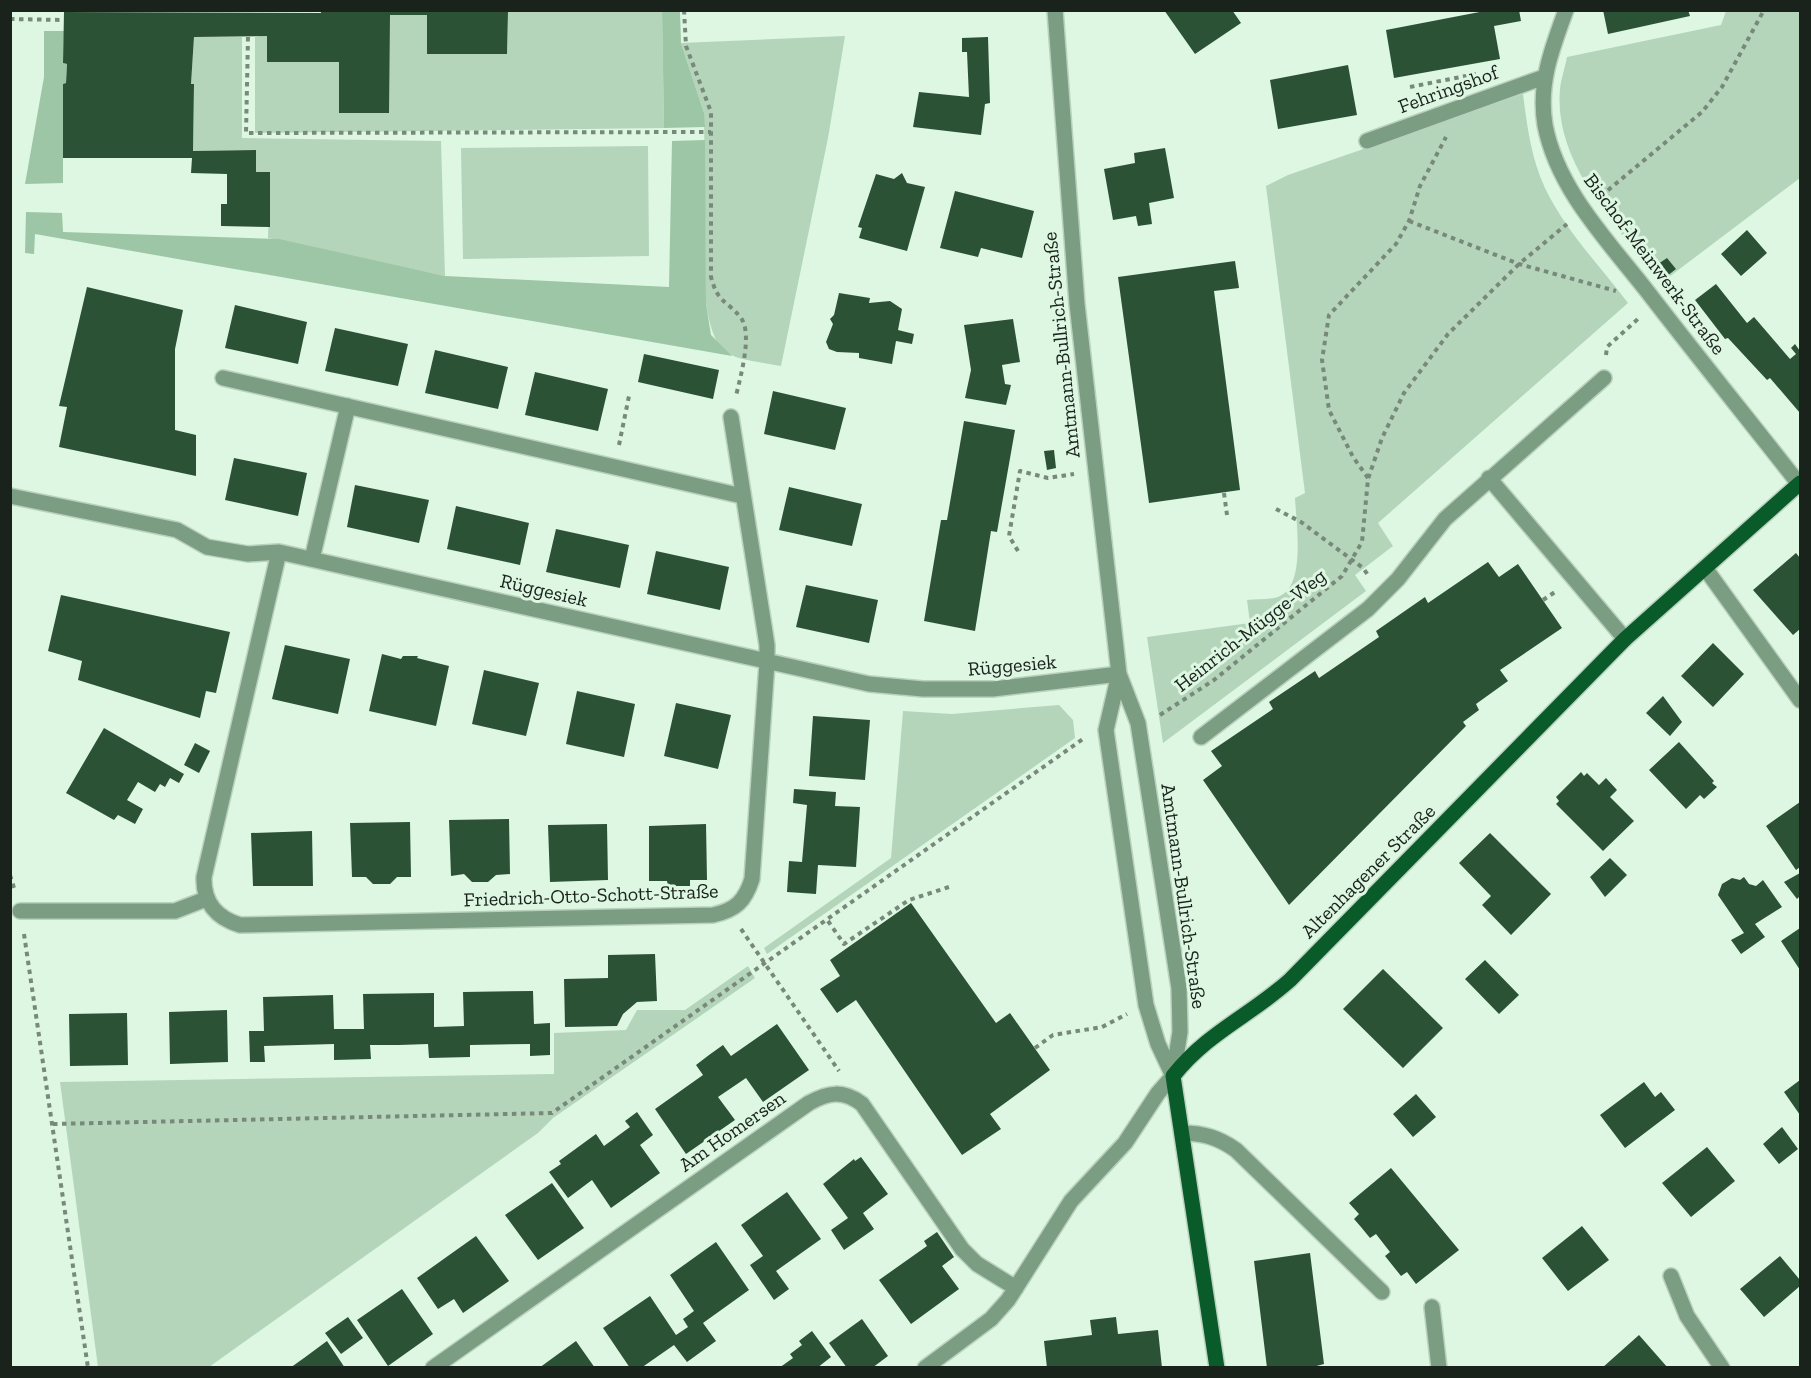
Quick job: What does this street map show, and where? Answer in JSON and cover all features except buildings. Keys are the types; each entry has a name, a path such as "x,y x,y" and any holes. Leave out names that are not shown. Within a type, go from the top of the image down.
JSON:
{"main road":[{"name":"Altenhagener Straße","path":"1173,1076 1202,1044 1263,1003 1290,980 1625,639 1800,483"},
{"path":"1173,1076 1217,1368"}],"street":[{"name":"Amtmann-Bullrich-Straße","path":"1055,10 1069,213 1095,471 1119,674 1138,723 1179,988 1180,1032 1173,1076"},
{"name":"Bischof-Meinwerk-Straße","path":"1566,10 1544,77 1542,99 1545,125 1552,152 1568,185 1656,303 1800,483"},
{"name":"Fehringshof","path":"1367,141 1544,77"},
{"path":"223,378 742,496"},
{"path":"1201,736 1346,628 1383,595 1414,560 1445,519 1604,378"},
{"path":"312,559 348,406"},
{"path":"731,417 767,645 767,663"},
{"path":"1489,478 1625,639"},
{"name":"Rüggesiek","path":"10,496 177,530 207,547 248,554 279,552 869,684 958,691 1119,674"},
{"path":"20,911 175,911 206,899 204,877 279,552"},
{"path":"1705,568 1727,595 1800,700"},
{"name":"Friedrich-Otto-Schott-Straße","path":"206,899 222,917 240,925 713,915 729,911 742,902 752,879 767,663"},
{"name":"Amtmann-Bullrich-Straße","path":"1119,674 1106,730 1146,1005 1155,1035 1173,1076"},
{"path":"925,1368 991,1319 1016,1288 1071,1201 1125,1143 1158,1093 1173,1076"},
{"name":"Am Homersen","path":"433,1368 808,1103 832,1093 840,1093"},
{"path":"840,1093 862,1104 962,1249 977,1264 1016,1288"},
{"path":"1182,1134 1204,1134 1223,1141 1236,1150 1382,1292"},
{"path":"1671,1276 1687,1316 1722,1368"},
{"path":"1432,1307 1439,1368"}],"path":[{"path":"684,10 686,46 711,112 711,277 722,302 741,318 746,339 743,365 731,417"},
{"name":"Heinrich-Mügge-Weg","path":"1138,723 1168,712 1214,680 1330,588 1353,561 1362,542 1368,479 1382,438 1404,393 1448,334 1519,264 1702,112 1722,87 1764,10"},
{"path":"10,19 63,20"},
{"path":"248,37 246,132 711,132"},
{"path":"1410,87 1484,73"},
{"path":"1368,479 1353,457 1329,410 1322,360 1329,315 1396,244 1409,221 1420,186 1437,150 1450,131"},
{"path":"1409,221 1519,264 1656,303"},
{"path":"1604,378 1607,347 1656,303"},
{"path":"614,467 629,396"},
{"path":"1018,551 1009,536 1020,471 1048,478 1095,471"},
{"path":"1224,493 1227,515"},
{"path":"1276,508 1301,522 1363,568 1383,595"},
{"path":"53,1124 552,1113 828,921 1086,736 1106,730"},
{"path":"10,875 20,911 88,1368"},
{"path":"828,921 844,944 909,900 949,887"},
{"path":"729,911 839,1070 840,1093"},
{"path":"1035,1048 1053,1035 1102,1027 1146,1005"}],"green space":[{"path":"493,11 662,11 664,128 255,133 255,37 390,15 427,15 427,54 507,54 508,13"},
{"path":"662,11 680,11 681,43 704,113 705,127 664,128"},
{"path":"1726,11 1800,11 1800,178 1661,283 1609,218 1578,169 1567,143 1561,117 1562,77 1567,57 1721,25"},
{"path":"44,31 64,31 63,63 67,64 66,83 63,84 63,183 25,184 44,77"},
{"path":"845,36 828,138 781,366 737,357 720,346 710,323 706,304 704,113 681,43"},
{"path":"194,37 242,37 242,138 441,141 445,276 268,238 270,173 256,172 256,150 193,151 194,84 191,84"},
{"path":"1523,94 1533,153 1545,188 1562,218 1628,303 1378,523 1393,546 1355,575 1366,591 1163,743 1147,637 1250,623 1247,600 1280,596 1288,590 1296,566 1298,536 1295,498 1305,493 1266,186 1288,175"},
{"path":"705,140 706,304 711,335 732,356 35,234 34,254 25,253 26,212 62,213 63,232 279,239 445,276 669,287 672,141"},
{"path":"648,146 649,256 463,259 461,148"},
{"path":"1059,705 1073,720 1075,738 767,954 764,948 891,858 903,711 952,714"},
{"path":"748,966 755,978 553,1118 538,1133 209,1367 98,1367 60,1082 554,1074 554,1033 626,1030 637,1010 685,1010"}]}
